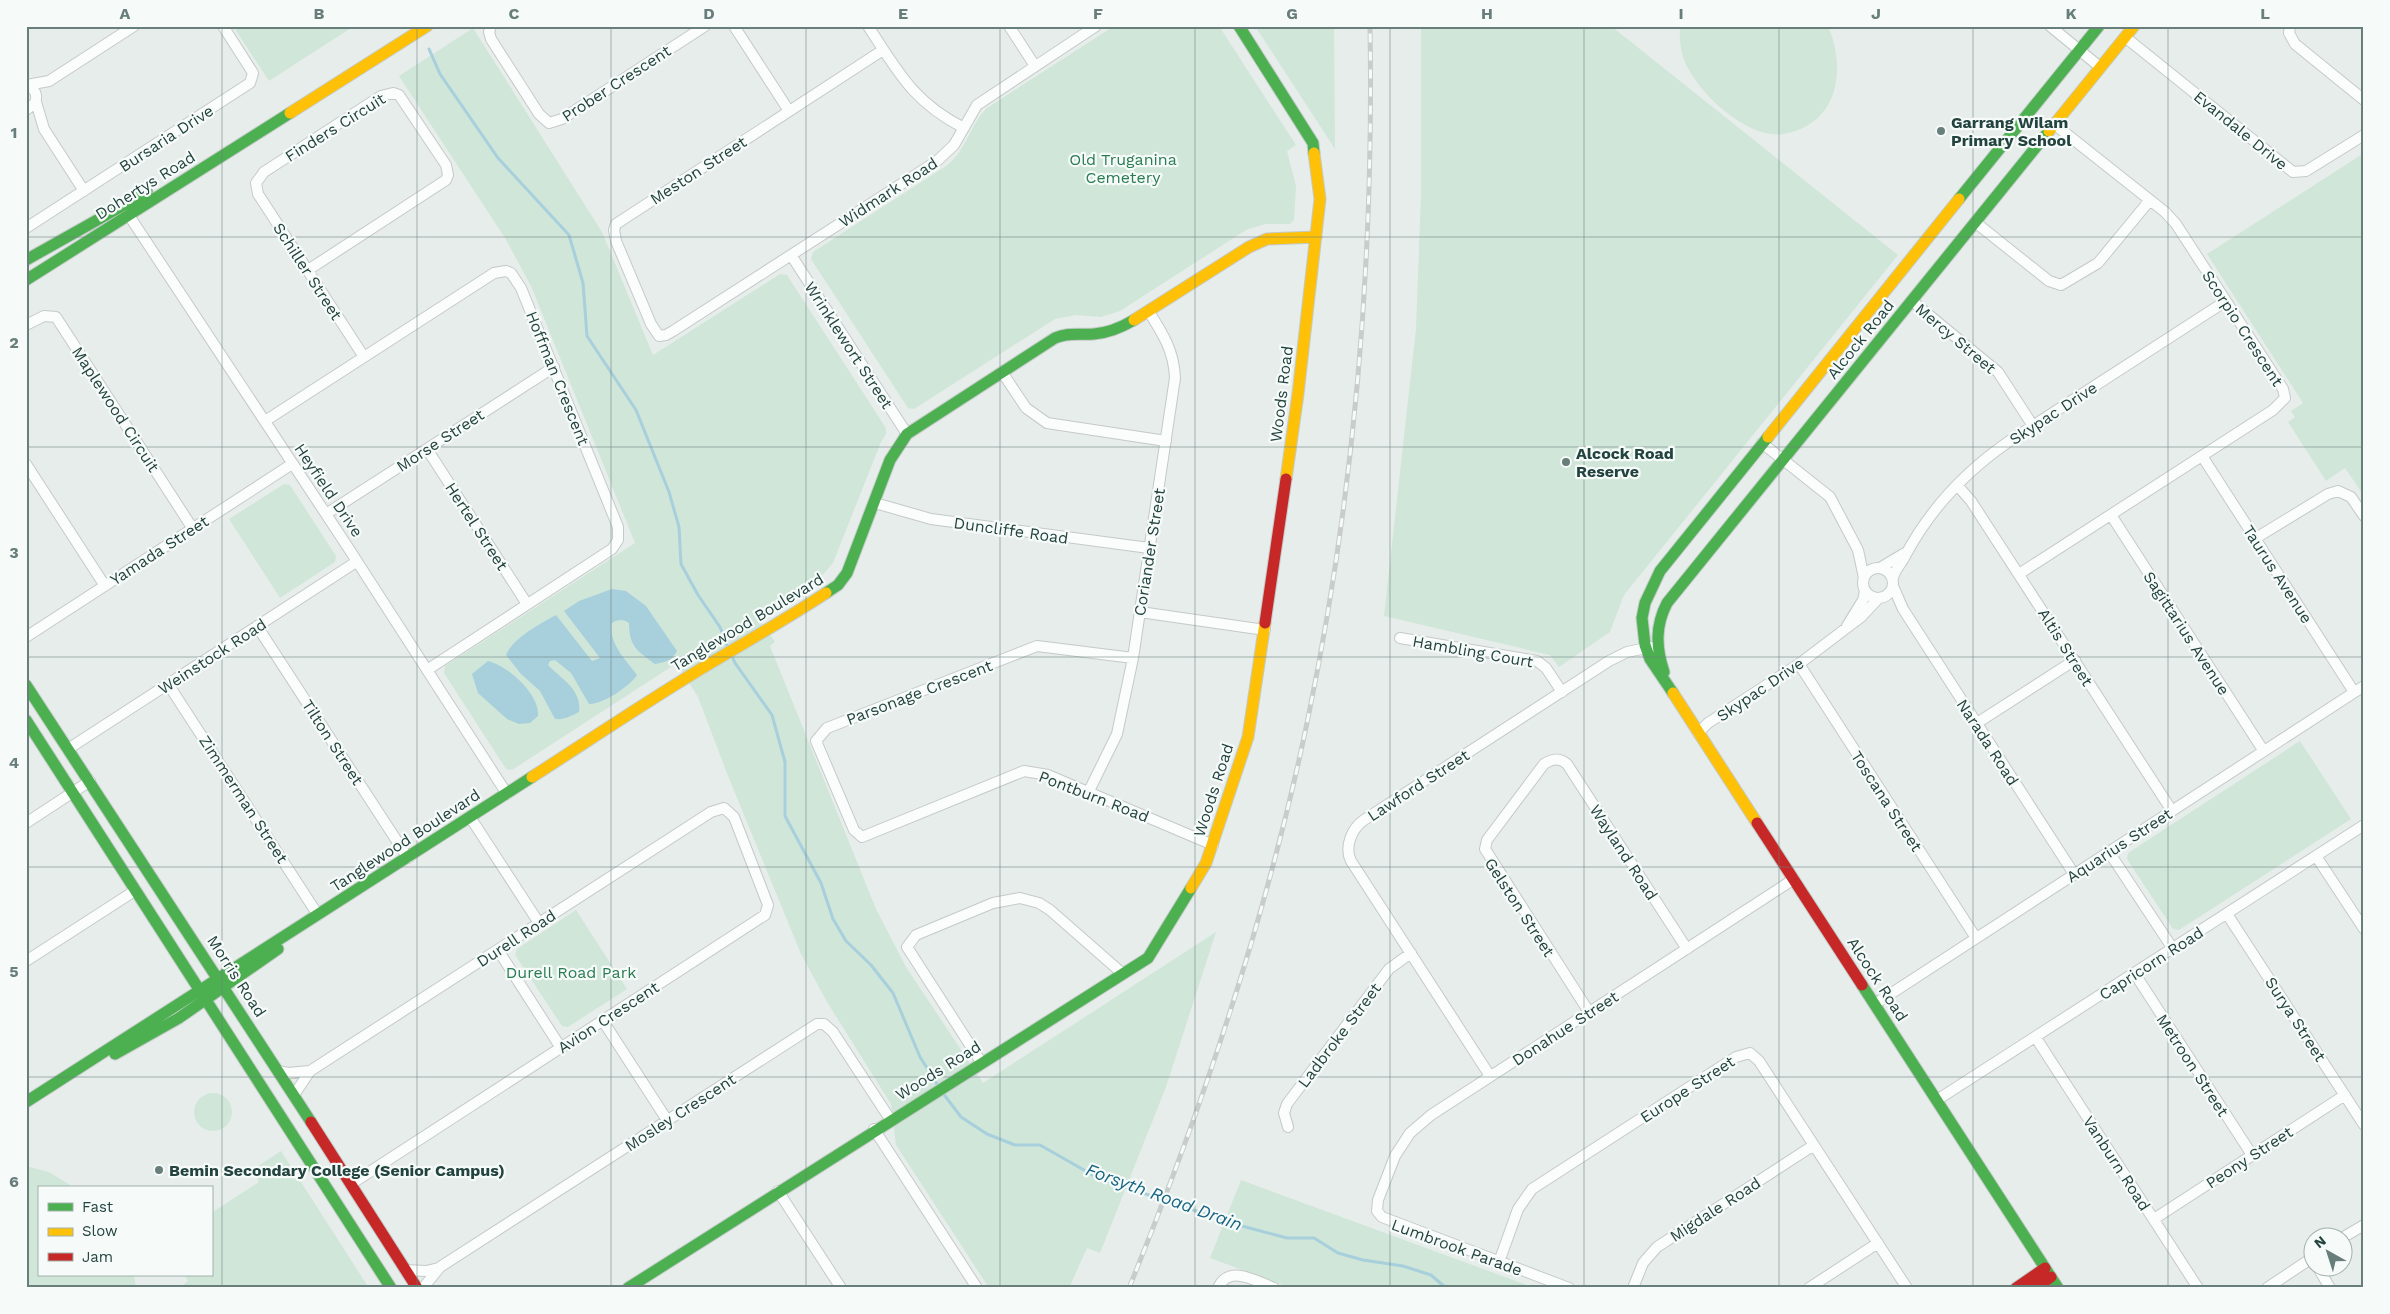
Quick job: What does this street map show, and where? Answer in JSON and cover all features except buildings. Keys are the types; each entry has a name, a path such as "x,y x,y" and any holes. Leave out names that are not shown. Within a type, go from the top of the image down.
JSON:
{"street":[{"path":"26,85 43,84 53,79 134,26"},
{"name":"Bursaria Drive","path":"26,228 250,83 253,73 223,26"},
{"name":"Dohertys Road","path":"26,260 125,210 281,120 427,26"},
{"name":"Prober Crescent","path":"491,26 489,32 491,39 539,114 548,123 562,119 705,26"},
{"path":"734,26 790,111"},
{"path":"868,26 913,93 948,120 964,128"},
{"path":"1009,26 1035,66"},
{"name":"Widmark Road","path":"659,336 666,336 674,331 946,154 977,105 1096,26"},
{"name":"Woods Road","path":"628,1288 874,1129 1148,958 1206,862 1248,737 1298,394 1320,199 1313,143 1239,26"},
{"path":"2050,26 2100,67"},
{"name":"Alcock Road","path":"2058,1288 1670,688 1651,662 1645,648 1642,633 1643,608 1649,589 1660,571 2099,26"},
{"name":"Alcock Road","path":"1670,688 1657,646 1660,619 1667,603 2134,26"},
{"path":"2290,26 2289,34 2295,44 2364,100"},
{"name":"Evandale Drive","path":"2125,37 2293,172 2306,171 2364,135"},
{"name":"Meston Street","path":"659,336 651,324 616,241 614,230 616,224 883,50"},
{"path":"53,79 33,107 26,111 44,129 84,191"},
{"path":"26,85 36,92 36,101 44,129"},
{"name":"Finders Circuit","path":"256,183 264,172 388,93 399,95 403,100 446,166 448,175 442,183 308,270"},
{"name":"Scorpio Crescent","path":"2020,574 2273,410 2285,398 2283,389 2176,224 2150,200 2054,124"},
{"name":"Schiller Street","path":"256,183 258,194 364,358"},
{"path":"1975,222 2049,281 2061,286 2098,263 2150,200"},
{"name":"Dohertys Road","path":"26,280 125,210"},
{"name":"Heyfield Drive","path":"125,210 326,514 507,794"},
{"name":"Tanglewood Boulevard","path":"70,1074 218,977 408,858 684,679 812,604 843,580 895,449 907,434 1064,334 1113,332 1149,312 1249,247 1267,239 1316,237"},
{"name":"Wrinklewort Street","path":"791,255 907,434"},
{"name":"Hoffman Crescent","path":"265,421 501,270 511,273 515,278 554,367 619,534 612,549 426,670"},
{"name":"Mercy Street","path":"1912,301 1998,372 2033,426"},
{"name":"Skypac Drive","path":"1893,582 1906,553 1932,515 1957,485 1991,454 2226,301"},
{"name":"Coriander Street","path":"1089,791 1116,734 1133,658 1175,378 1174,362 1169,345 1149,312"},
{"name":"Maplewood Circuit","path":"26,326 44,316 56,317 193,529"},
{"name":"Morse Street","path":"326,514 554,367"},
{"path":"1002,372 1026,408 1047,423 1166,442"},
{"path":"1762,443 1830,497 1858,550 1865,591 1873,598 1889,594 1893,582 1889,572 1879,568 1858,550"},
{"name":"Hertel Street","path":"427,449 527,604"},
{"name":"Taurus Avenue","path":"2202,456 2354,692"},
{"path":"26,464 105,586"},
{"name":"Yamada Street","path":"26,637 292,464"},
{"name":"Altis Street","path":"1957,485 1971,501 2020,574 2172,811"},
{"path":"2256,538 2328,494 2338,491 2347,493 2364,516"},
{"name":"Duncliffe Road","path":"875,503 931,519 1149,548"},
{"name":"Sagittarius Avenue","path":"2111,515 2263,750"},
{"name":"Skypac Drive","path":"1879,568 1906,553"},
{"name":"Weinstock Road","path":"68,749 356,562"},
{"path":"1864,578 1868,571 1879,568"},
{"name":"Narada Road","path":"1893,582 1903,609 2074,874"},
{"name":"Skypac Drive","path":"1847,626 1863,600 1865,591"},
{"path":"1879,598 1903,609"},
{"name":"Skypac Drive","path":"1698,733 1708,723 1798,664 1860,617 1879,598"},
{"path":"1140,612 1265,630"},
{"name":"Tilton Street","path":"257,626 408,858"},
{"name":"Hambling Court","path":"1400,638 1537,661 1546,668 1562,692"},
{"name":"Parsonage Crescent","path":"862,836 854,830 816,741 827,728 1037,646 1133,658"},
{"name":"Lawford Street","path":"1490,1076 1349,857 1348,849 1355,826 1616,657 1657,646"},
{"path":"1976,724 2074,660"},
{"name":"Toscana Street","path":"1798,664 1976,938"},
{"name":"Zimmerman Street","path":"168,684 318,915"},
{"name":"Morris Road","path":"26,685 218,977 417,1288"},
{"name":"Aquarius Street","path":"1875,1004 2364,686"},
{"path":"26,720 391,1288"},
{"name":"Wayland Road","path":"1556,759 1562,760 1571,770 1687,949"},
{"name":"Gelston Street","path":"1556,759 1544,764 1490,835 1485,849 1589,1012"},
{"name":"Pontburn Road","path":"862,836 1024,771 1048,775 1089,791 1213,845"},
{"path":"26,823 90,782"},
{"name":"Durell Road","path":"294,1095 310,1071 711,812 724,808"},
{"name":"Avion Crescent","path":"351,1184 765,915 768,905 762,889 734,817 724,808"},
{"path":"470,817 539,923"},
{"name":"Capricorn Road","path":"1937,1100 2364,825"},
{"path":"2109,852 2172,949"},
{"path":"2316,856 2364,930"},
{"name":"Donahue Street","path":"1377,1211 1378,1200 1395,1156 1410,1133 1431,1115 1794,879"},
{"path":"26,961 136,890"},
{"path":"979,1063 907,947 916,935 993,903 1020,898 1039,903 1050,910 1123,974"},
{"name":"Surya Street","path":"2227,914 2364,1125"},
{"name":"Tanglewood Boulevard","path":"70,1074 150,1037 208,1001 318,915"},
{"path":"498,950 561,1048"},
{"name":"Ladbroke Street","path":"1288,1127 1284,1113 1286,1104 1389,969 1411,953"},
{"name":"Metroon Street","path":"2134,974 2252,1155"},
{"path":"603,1021 667,1120"},
{"name":"Mosley Crescent","path":"423,1288 440,1267 817,1024 824,1024 833,1032 890,1120"},
{"name":"Vanburn Road","path":"2036,1038 2198,1288"},
{"name":"Europe Street","path":"1499,1262 1518,1209 1532,1189 1743,1053 1750,1053 1759,1061 1907,1288"},
{"name":"Durell Road","path":"278,1071 288,1074 310,1071"},
{"path":"26,1102 70,1074"},
{"name":"Peony Street","path":"2154,1219 2345,1095"},
{"path":"874,1129 977,1288"},
{"name":"Migdale Road","path":"1633,1288 1643,1263 1657,1247 1814,1145"},
{"path":"332,1196 351,1184"},
{"path":"778,1191 841,1288"},
{"name":"Lumbrook Parade","path":"1377,1211 1386,1220 1569,1288"},
{"path":"2352,1232 2364,1225"},
{"path":"1809,1288 1878,1243"},
{"name":"Mosley Crescent","path":"405,1270 426,1270 440,1267"},
{"path":"2267,1288 2302,1267"},
{"path":"2016,1288 2048,1272"},
{"path":"2035,1288 2048,1272"},
{"path":"1218,1288 1224,1279 1232,1275 1274,1288"},
{"path":"2322,1276 2330,1288"}],"green space":[{"path":"233,26 354,26 269,81"},
{"name":"Old Truganina Cemetery","path":"1114,26 1219,26 1296,145 1287,151 1296,186 1294,220 1290,224 1265,224 1246,230 1120,311 1101,317 1076,315 1055,319 914,409 908,408 811,259 813,252 946,166 959,153 976,122 987,108"},
{"path":"1255,26 1334,26 1335,149"},
{"name":"Alcock Road Reserve","path":"1421,26 1611,26 1898,255 1624,595 1610,632 1559,667 1550,655 1384,616 1416,329 1421,194"},
{"path":"1680,26 1828,26 1837,60 1837,77 1833,93 1826,107 1816,120 1802,129 1783,134 1770,134 1756,130 1742,123 1716,104 1696,81 1686,65 1682,54"},
{"path":"473,28 602,232 653,355 780,274 787,275 886,428 886,434 881,442 833,563 819,579 759,619 775,642 770,646 876,909 906,967 983,1083 1216,932 1166,1087 1100,1253 1087,1248 1069,1288 989,1288 896,1145 891,1104 827,1002 801,954 728,776 698,697 677,663 512,770 506,769 444,673 445,666 635,543 531,286 505,238 399,76"},
{"path":"2364,153 2364,496 2345,468 2326,481 2288,422 2295,417 2291,411 2303,403 2207,254"},
{"path":"284,484 290,485 336,556 335,562 280,598 229,519"},
{"path":"2300,741 2351,819 2179,930 2173,929 2127,859 2128,853"},
{"name":"Durell Road Park","path":"576,910 627,989 568,1027 562,1026 515,955 517,949"},
{"path":"213,1093 226,1099 232,1112 226,1125 213,1131 200,1125 194,1112 200,1099"},
{"path":"281,1151 369,1288 184,1288 183,1285 188,1281 185,1276 212,1276 212,1212 259,1182 252,1170"},
{"path":"26,1166 49,1172 72,1186 38,1186 38,1276 134,1276 136,1288 26,1288"},
{"path":"1241,1180 1535,1288 1291,1288 1210,1258"}],"water":[{"path":"612,589 626,591 646,606 677,651 665,662 655,664 632,643 629,623 618,620 612,623 611,630 615,644 637,675 616,694 602,701 589,704 571,673 555,660 550,661 548,665 570,685 579,704 579,712 564,718 555,719 540,691 521,674 506,655 521,637 556,615 592,661 600,658 564,611 579,601"},
{"path":"488,661 505,669 528,690 534,699 538,716 530,723 519,724 507,719 478,693 472,674"}],"waterway":[{"name":"Forsyth Road Drain","path":"429,49 440,74 498,158 569,235 583,283 587,336 636,410 669,492 679,527 681,564 698,595 720,627 728,648"},
{"name":"Forsyth Road Drain","path":"732,656 772,715 785,762 785,816 821,883 833,919 846,941 871,965 893,993 920,1057 937,1084"},
{"name":"Forsyth Road Drain","path":"942,1092 961,1117 987,1134 1015,1145 1040,1145 1098,1178 1238,1225 1287,1238 1314,1238 1338,1253 1363,1260 1403,1266 1431,1275 1446,1288"}],"railway":[{"path":"1129,1288 1183,1149 1232,1007 1274,863 1308,718 1338,547 1358,374 1369,200 1370,26"}],"traffic: fast":[{"path":"1239,26 1313,143 1314,153"},
{"path":"1959,199 2099,26"},
{"path":"26,280 290,113"},
{"path":"1664,672 1659,654 1658,637 1660,620 1667,603 2049,131"},
{"path":"26,260 147,192"},
{"path":"826,593 838,585 847,573 890,460 907,434 1055,338 1069,334 1104,332 1134,320"},
{"path":"1673,693 1650,659 1645,645 1642,618 1645,603 1660,571 1768,437"},
{"path":"26,685 311,1122"},
{"path":"26,720 391,1288"},
{"path":"26,1102 532,777"},
{"path":"628,1288 1148,958 1191,888"},
{"path":"115,1054 179,1018 278,949"},
{"path":"1862,985 2058,1288"}],"traffic: slow":[{"path":"290,113 427,26"},
{"path":"2049,131 2134,26"},
{"path":"1286,479 1298,394 1320,199 1314,153"},
{"path":"1768,437 1959,199"},
{"path":"1134,320 1249,247 1267,239 1316,237"},
{"path":"532,777 636,709 826,593"},
{"path":"1191,888 1206,863 1248,737 1265,623"},
{"path":"1673,693 1757,823"}],"traffic: jam":[{"path":"1265,623 1286,479"},
{"path":"1757,823 1862,985"},
{"path":"311,1122 417,1288"},
{"path":"2016,1288 2045,1268"},
{"path":"2035,1288 2051,1277"}],"place":[{"name":"Garrang Wilam Primary School","path":"1941,131"},
{"name":"Alcock Road Reserve","path":"1566,462"},
{"name":"Bemin Secondary College (Senior Campus)","path":"159,1170"}]}
